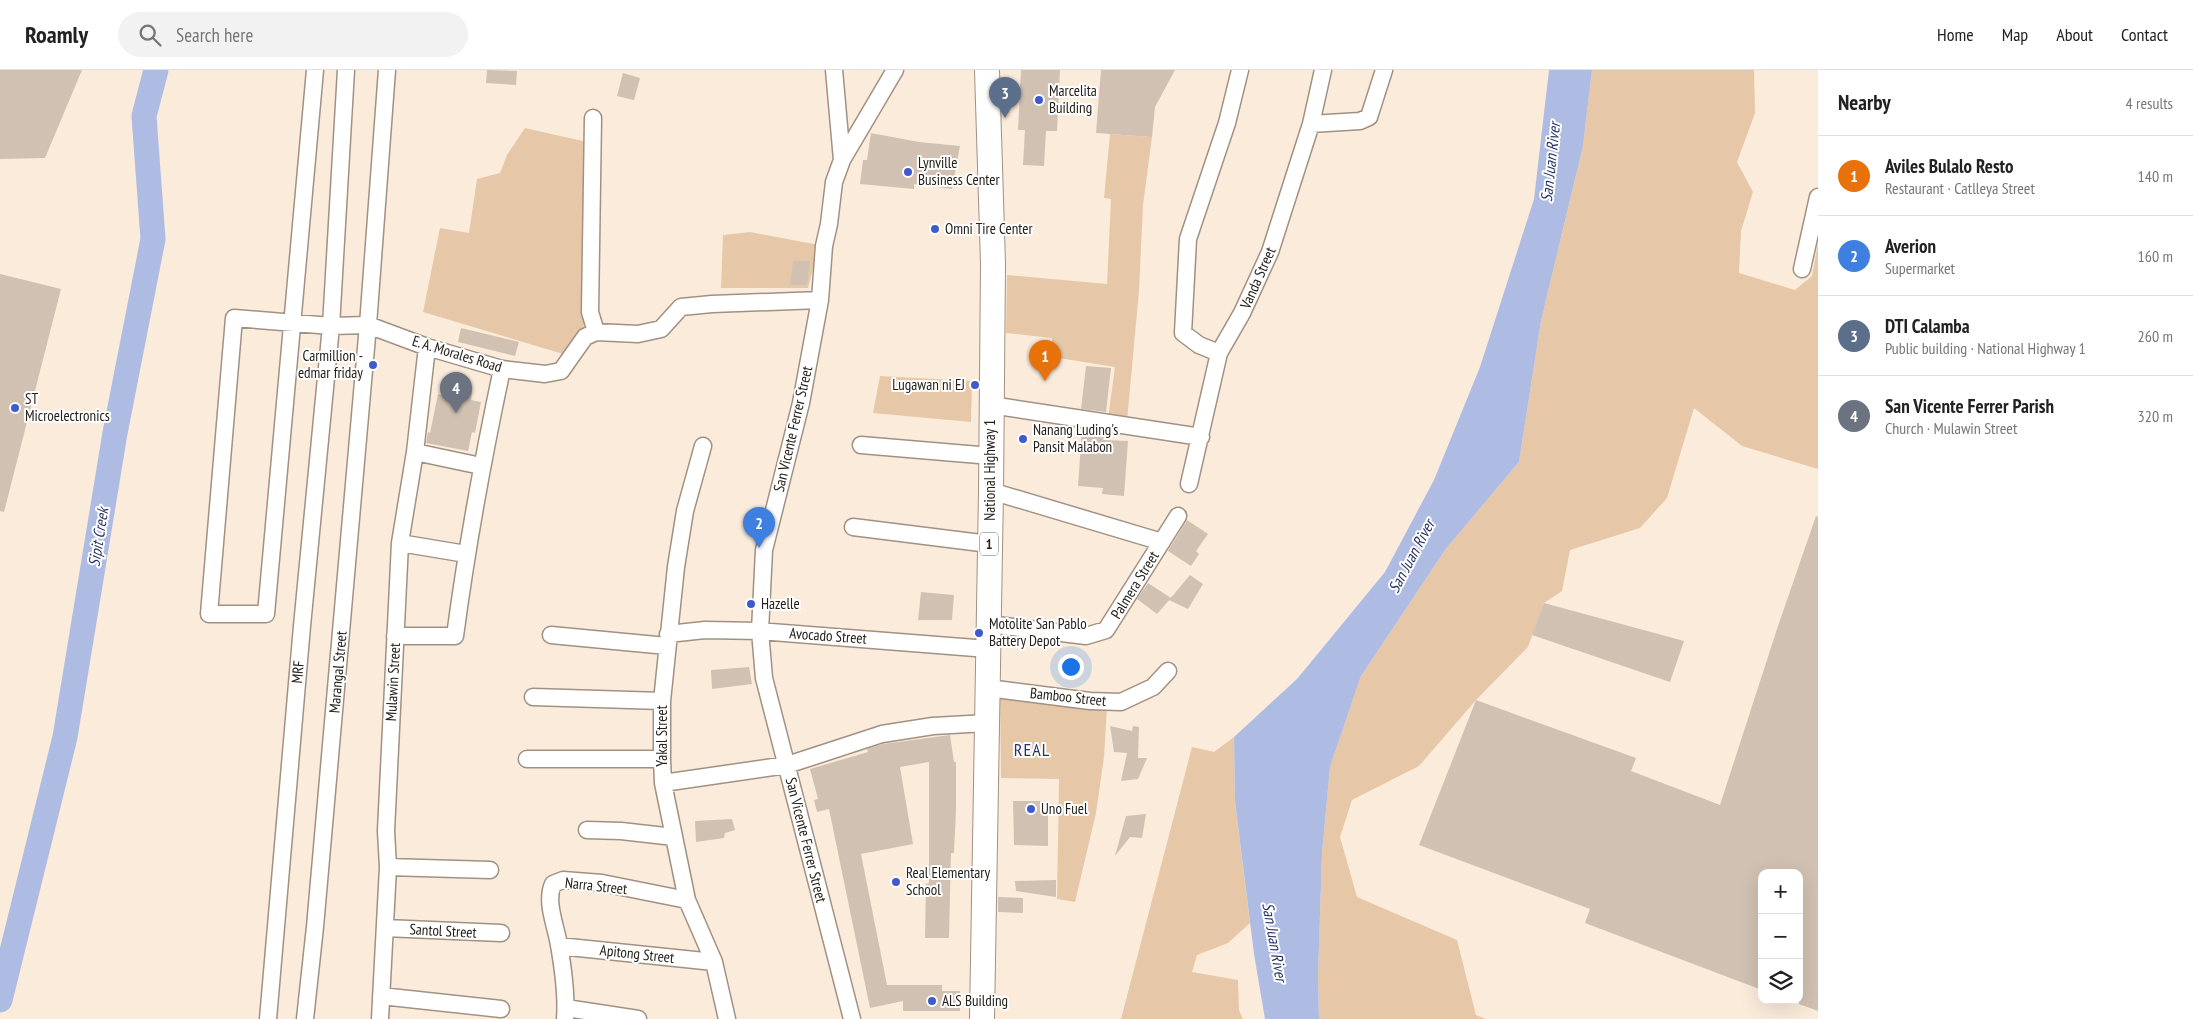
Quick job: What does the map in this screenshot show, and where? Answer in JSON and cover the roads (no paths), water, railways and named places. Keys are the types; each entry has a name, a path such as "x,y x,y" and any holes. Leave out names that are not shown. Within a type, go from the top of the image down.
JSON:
{"highway":[{"name":"National Highway 1","path":"982,1019 993,264 987,70"}],"street":[{"path":"315,70 293,324 266,614 209,614 234,318 293,324 331,326 368,325"},
{"name":"MRF","path":"268,1019 302,626 331,326 346,70"},
{"name":"Marangal Street","path":"305,1019 315,928 368,325 387,70"},
{"name":"San Vicente Ferrer Street","path":"834,70 842,160 834,182 829,224 824,246 820,300 801,403 764,550 760,631 764,678 852,1019"},
{"path":"842,160 895,70"},
{"path":"1219,353 1199,345 1183,333 1188,239 1227,123 1240,70"},
{"name":"Vanda Street","path":"1190,484 1219,353 1242,313 1270,252 1311,124 1323,70"},
{"path":"1311,124 1360,122 1369,117 1384,70"},
{"path":"593,118 590,312 596,332 638,334 661,328 681,307 820,300"},
{"path":"1802,269 1818,197"},
{"name":"E. A. Morales Road","path":"368,325 427,347 502,369 545,374 561,371 585,337 596,332"},
{"name":"Mulawin Street","path":"380,1019 388,867 386,831 400,543 415,452 427,347"},
{"path":"395,636 455,636 466,554 481,466 502,369"},
{"path":"991,405 1201,437"},
{"path":"862,445 991,456"},
{"name":"Yakal Street","path":"703,446 685,511 667,640 662,701 663,783 687,900 714,962 727,1019"},
{"path":"415,452 481,466"},
{"path":"991,492 1162,542"},
{"name":"Palmera Street","path":"989,624 1086,636 1106,630 1178,516"},
{"path":"853,527 989,544"},
{"path":"400,543 466,554"},
{"name":"Avocado Street","path":"551,636 667,640 705,630 760,631 988,649"},
{"name":"Bamboo Street","path":"988,688 1090,701 1121,702 1154,687 1168,671"},
{"path":"532,696 662,701"},
{"path":"663,783 787,765 882,734 932,726 987,723"},
{"path":"528,759 662,759"},
{"path":"587,830 621,830 674,837"},
{"path":"388,867 490,870"},
{"name":"Narra Street","path":"565,1014 559,946 549,893 553,884 563,880 602,883 687,900"},
{"name":"Santol Street","path":"385,928 501,933"},
{"name":"Apitong Street","path":"559,946 714,962"},
{"path":"380,996 501,1009"},
{"path":"565,1014 638,1019"}],"water":[{"name":"San Juan River","path":"1549,70 1592,70 1583,146 1541,321 1519,462 1445,550 1361,676 1330,767 1322,854 1318,976 1319,1019 1265,1019 1254,954 1235,801 1234,737 1297,679 1385,572 1434,480 1480,367 1534,199"}],"waterway":[{"name":"Sipit Creek","path":"0,1000 65,737 115,433 153,239 144,116 156,70"}],"place":[{"name":"Marcelita Building","path":"1039,100"},
{"name":"DTI Calamba","path":"1005,118"},
{"name":"Lynville Business Center","path":"908,172"},
{"name":"Omni Tire Center","path":"935,229"},
{"name":"Carmillion - edmar friday","path":"373,365"},
{"name":"Aviles Bulalo Resto","path":"1045,381"},
{"name":"Lugawan ni EJ","path":"975,385"},
{"name":"ST Microelectronics","path":"15,408"},
{"name":"San Vicente Ferrer Parish","path":"456,413"},
{"name":"Nanang Luding's Pansit Malabon","path":"1023,439"},
{"name":"Averion","path":"759,548"},
{"name":"Hazelle","path":"751,604"},
{"name":"Motolite San Pablo Battery Depot","path":"979,633"},
{"name":"Uno Fuel","path":"1031,809"},
{"name":"Real Elementary School","path":"896,882"},
{"name":"ALS Building","path":"932,1001"}],"district":[{"name":"REAL","path":"1032,750"}]}
